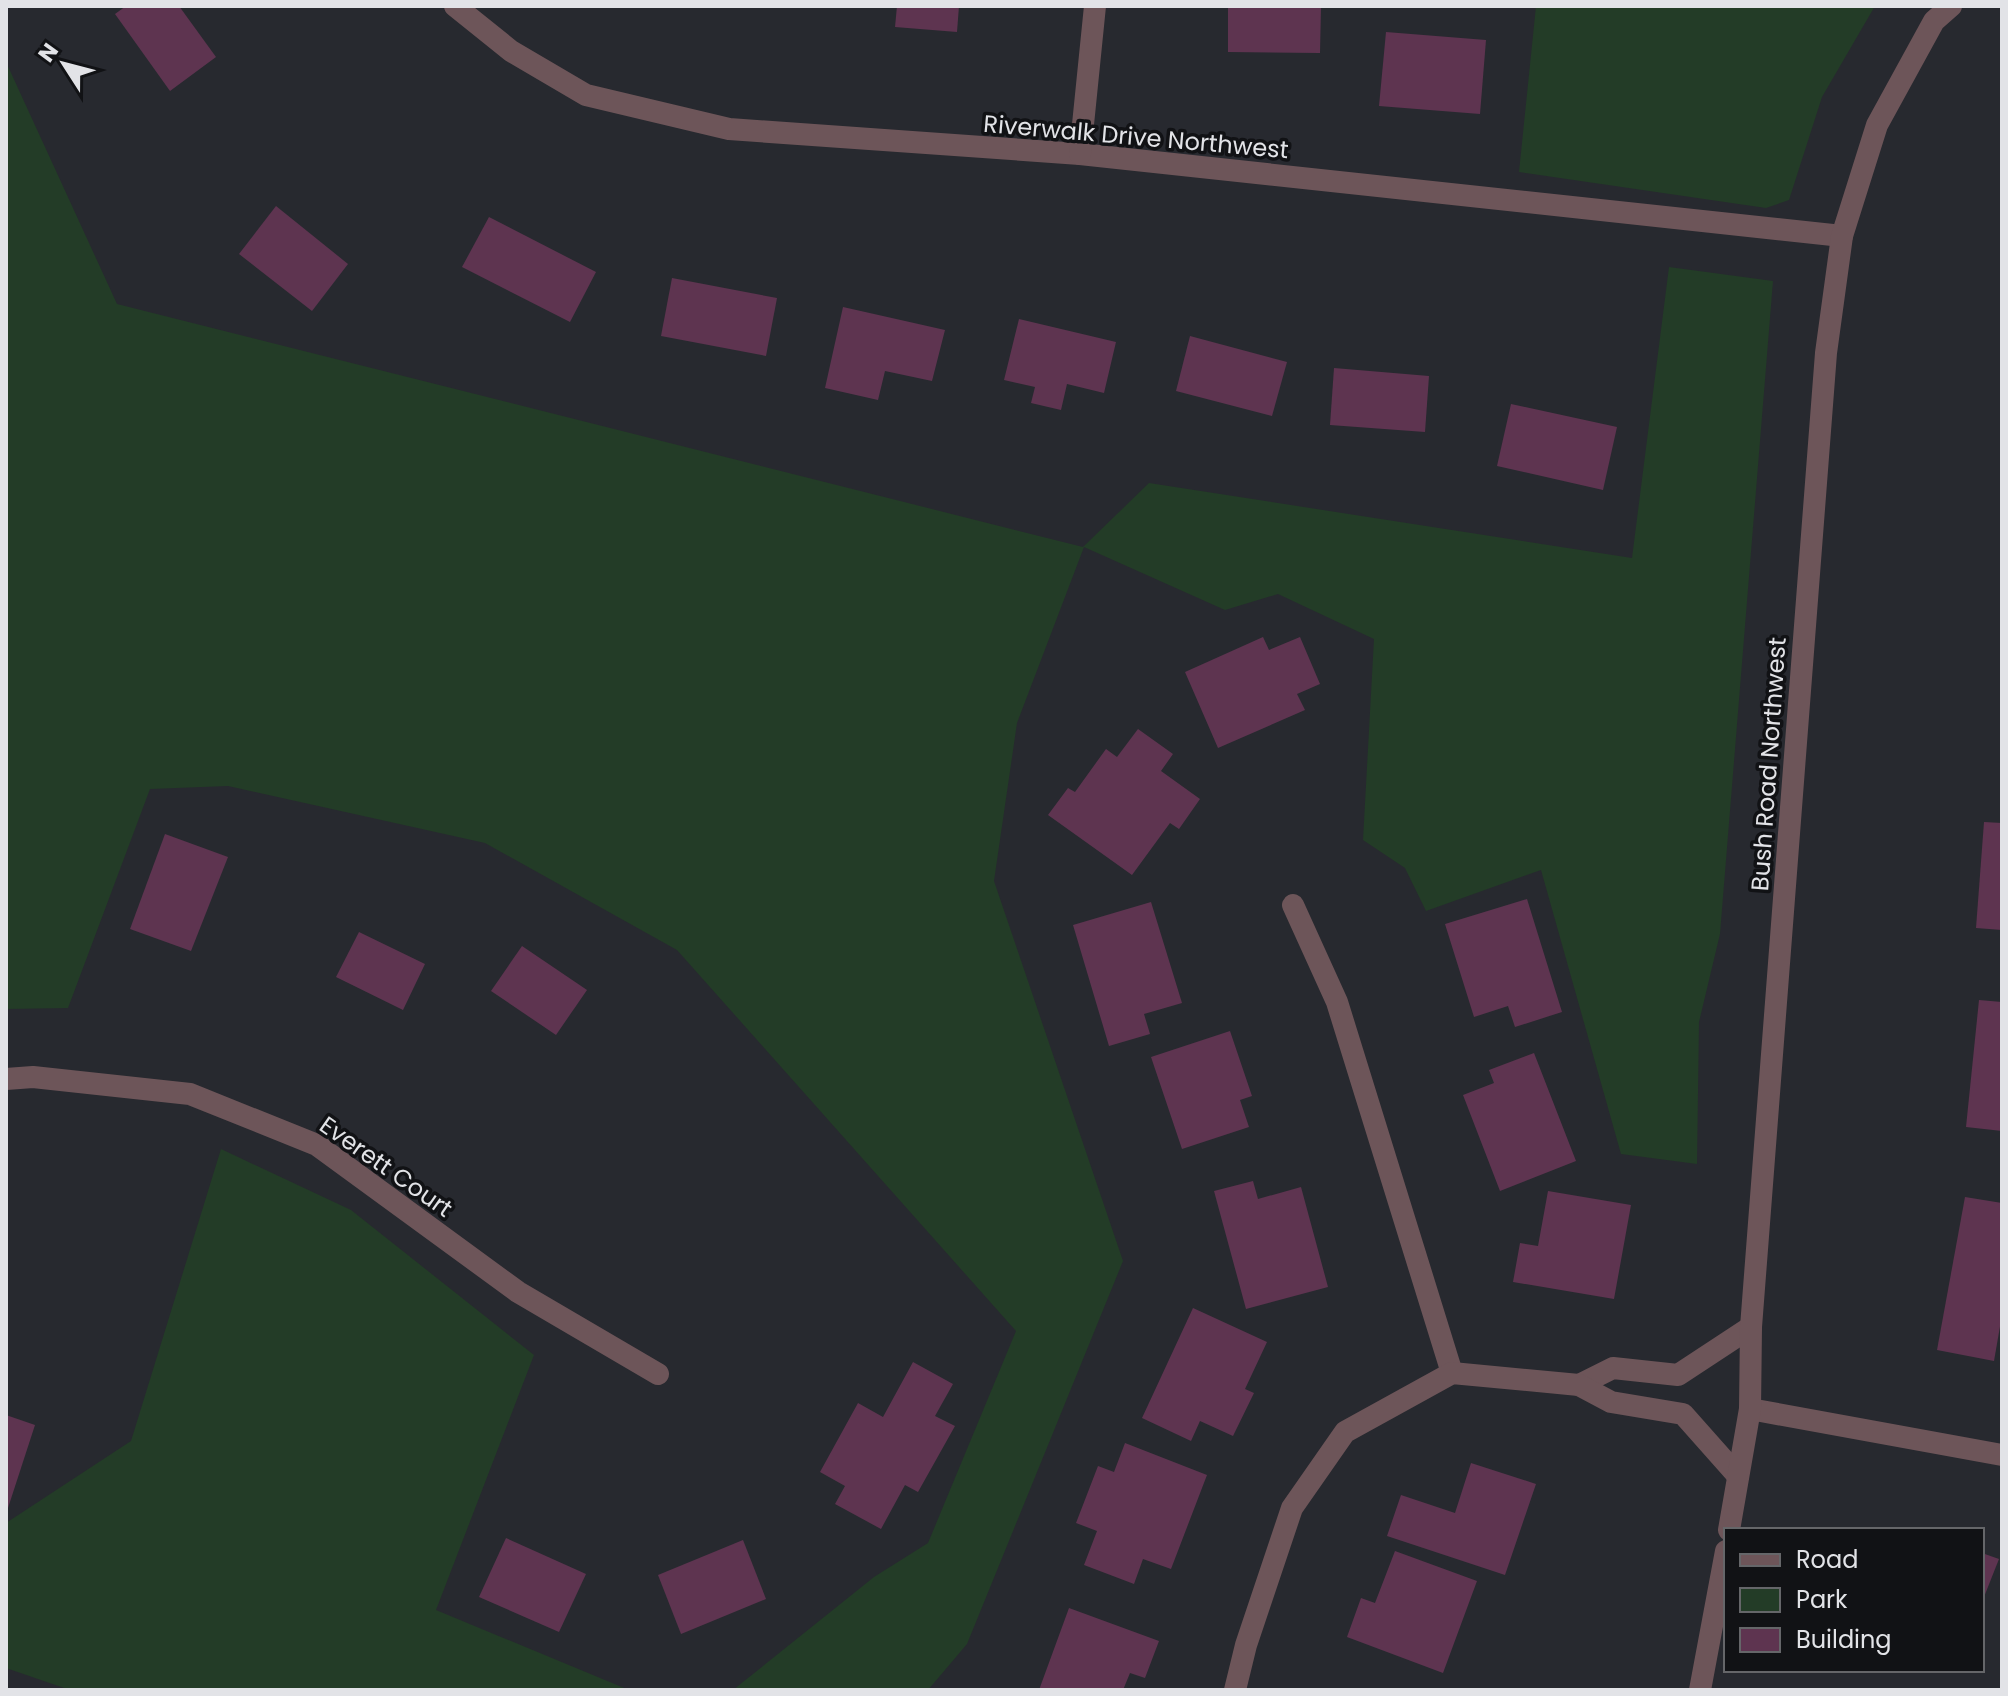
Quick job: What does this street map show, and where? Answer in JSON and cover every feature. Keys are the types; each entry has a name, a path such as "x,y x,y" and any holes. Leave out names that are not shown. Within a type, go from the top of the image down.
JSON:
{"street":[{"name":"Riverwalk Drive Northwest","path":"455,6 511,51 586,95 729,129 1080,154 1842,236"},
{"path":"1080,154 1095,6"},
{"name":"Bush Road Northwest","path":"1729,1528 1750,1409 1751,1327 1826,353 1842,236 1877,125 1943,14"},
{"path":"1293,905 1337,1002 1452,1373"},
{"name":"Everett Court","path":"6,1079 33,1077 190,1094 317,1145 518,1292 658,1374"},
{"path":"1579,1385 1613,1368 1678,1375 1751,1327"},
{"path":"1235,1690 1246,1645 1292,1508 1345,1432 1452,1373 1579,1385 1611,1402 1683,1414 1738,1476"},
{"path":"1750,1409 2002,1455"},
{"path":"1700,1690 1724,1562"}],"green space":[{"path":"1536,6 1875,6 1822,97 1789,200 1766,208 1519,172"},
{"path":"6,62 117,304 1083,547 1149,483 1632,558 1669,267 1773,281 1720,934 1699,1022 1697,1164 1621,1154 1541,870 1426,911 1405,868 1363,840 1374,639 1278,594 1225,610 1084,547 1017,723 994,881 1123,1261 967,1644 928,1690 733,1690 874,1577 928,1543 1016,1331 677,950 485,843 228,786 150,789 68,1008 6,1009"},
{"path":"221,1149 351,1210 534,1355 436,1610 629,1690 70,1690 6,1668 6,1523 131,1441"}],"building":[{"path":"126,6 179,6 216,57 170,91 115,14"},
{"path":"897,6 959,6 957,32 895,27"},
{"path":"1228,6 1321,6 1320,53 1228,52"},
{"path":"1386,32 1486,40 1480,114 1379,106"},
{"path":"276,206 348,264 312,311 239,254"},
{"path":"489,217 596,272 570,322 462,267"},
{"path":"672,278 777,298 766,356 661,336"},
{"path":"843,307 945,330 932,381 885,371 878,400 825,388"},
{"path":"1019,319 1116,342 1104,393 1067,384 1061,410 1031,403 1035,387 1004,380"},
{"path":"1190,336 1287,362 1272,416 1176,391"},
{"path":"1334,368 1429,376 1425,432 1330,425"},
{"path":"1511,404 1617,427 1603,490 1497,466"},
{"path":"1263,637 1269,650 1300,637 1320,684 1297,694 1305,710 1218,748 1185,672"},
{"path":"1138,729 1173,754 1161,771 1200,799 1179,829 1170,823 1132,875 1048,815 1068,788 1075,792 1106,749 1117,757"},
{"path":"1984,822 2002,823 2002,930 1976,928"},
{"path":"165,834 228,857 191,951 130,929"},
{"path":"1527,899 1562,1012 1515,1027 1508,1006 1474,1017 1445,924"},
{"path":"1151,902 1182,1003 1144,1014 1150,1034 1109,1046 1073,925"},
{"path":"359,932 425,964 403,1010 336,977"},
{"path":"522,946 587,990 556,1035 491,991"},
{"path":"1979,1000 2002,1002 2002,1131 1966,1127"},
{"path":"1230,1031 1252,1096 1240,1100 1249,1127 1182,1149 1151,1057"},
{"path":"1534,1053 1576,1161 1500,1191 1463,1095 1494,1083 1489,1070"},
{"path":"1253,1181 1258,1199 1301,1187 1328,1287 1246,1309 1214,1191"},
{"path":"1548,1191 1631,1205 1614,1299 1513,1282 1520,1243 1538,1246"},
{"path":"1965,1197 2002,1203 2002,1315 1994,1361 1937,1350"},
{"path":"1193,1308 1267,1342 1245,1389 1254,1393 1233,1436 1200,1421 1191,1441 1142,1418"},
{"path":"913,1362 953,1384 935,1416 955,1426 918,1492 905,1485 881,1529 835,1504 845,1486 820,1472 858,1403 883,1417"},
{"path":"6,1415 35,1425 7,1511 6,1511"},
{"path":"1125,1443 1207,1475 1171,1569 1143,1559 1134,1584 1084,1565 1097,1531 1076,1523 1098,1466 1114,1472"},
{"path":"1471,1463 1536,1484 1505,1575 1387,1536 1401,1495 1455,1513"},
{"path":"506,1538 586,1574 559,1632 479,1597"},
{"path":"743,1540 766,1599 681,1634 658,1575"},
{"path":"1395,1551 1477,1581 1443,1673 1347,1637 1361,1598 1375,1603"},
{"path":"1984,1554 1999,1559 1984,1597"},
{"path":"1069,1608 1159,1641 1145,1678 1130,1673 1123,1690 1039,1690"}]}
